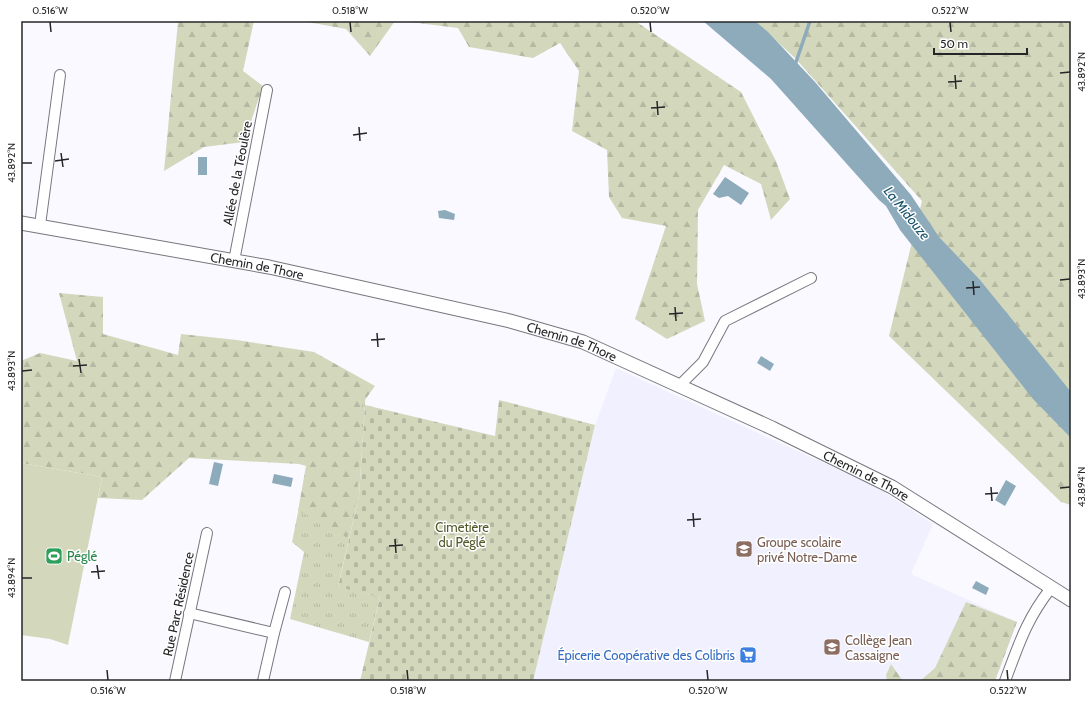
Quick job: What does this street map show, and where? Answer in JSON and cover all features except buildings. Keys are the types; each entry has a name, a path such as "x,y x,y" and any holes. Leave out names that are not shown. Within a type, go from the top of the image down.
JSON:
{"street":[{"path":"40,225 60,75"},
{"name":"Allée de la Téoulère","path":"234,261 267,90"},
{"name":"Chemin de Thore","path":"21,223 40,225 234,261 510,321 584,342 838,460 892,487 1071,600"},
{"path":"678,386 703,362 725,321 811,278"},
{"name":"Rue Parc Résidence","path":"175,681 207,533"},
{"path":"1005,681 1024,629 1034,611 1051,588"},
{"path":"263,681 285,592"},
{"path":"189,613 274,633"}],"shaded area":[{"name":"Groupe scolaire privé Notre-Dame","path":"616,368 876,487 933,524 911,574 1017,622 995,681 533,681 595,425"}],"green space":[{"path":"178,21 254,21 243,71 263,86 244,142 204,147 164,171"},
{"path":"302,21 395,21 370,56 346,29"},
{"path":"402,21 635,21 741,92 776,161 790,199 771,220 761,184 724,165 698,210 697,284 705,321 667,339 635,319 666,226 622,218 609,197 607,150 572,131 579,71 560,43 533,58 469,47 458,28"},
{"path":"755,21 1071,21 1071,505 1061,502 889,336 922,201 795,58"},
{"path":"59,293 103,297 103,334 178,355 181,334 237,340 314,352 375,386 362,404 357,497 347,538 322,521 298,511 306,466 299,464 189,458 142,500 98,498 102,477 21,463 21,361 40,353 77,361"},
{"path":"325,379 366,388 359,496 338,586 380,597 369,642 290,619 304,552 292,542"},
{"name":"Cimetière du Péglé","path":"499,400 595,425 533,681 360,681 380,597 338,587 359,496 365,405 495,436"},
{"name":"Péglé","path":"21,463 102,477 68,645 50,639 21,635"},
{"path":"966,602 1017,622 995,681 920,681 935,668"},
{"path":"891,664 903,681 887,681 886,675"}],"water":[{"name":"La Midouze","path":"703,21 755,21 768,32 815,82 911,195 939,237 980,280 1071,392 1071,438 1033,399 900,230 886,206 771,79"},
{"path":"198,157 207,157 207,175 198,175"},
{"path":"725,177 749,193 741,205 728,196 719,198 713,194"},
{"path":"445,210 455,214 454,220 439,218 438,211"},
{"path":"761,356 774,364 770,371 757,363"},
{"path":"214,462 223,464 218,486 209,484"},
{"path":"274,474 293,478 291,487 272,483"},
{"path":"1006,480 1016,486 1005,506 995,500"},
{"path":"976,581 989,588 986,595 972,588"}],"waterway":[{"path":"795,65 810,21"}],"place":[{"name":"Groupe scolaire privé Notre-Dame","path":"744,549"},
{"name":"Péglé","path":"54,556"},
{"name":"Collège Jean Cassaigne","path":"832,647"},
{"name":"Épicerie Coopérative des Colibris","path":"748,655"}]}
